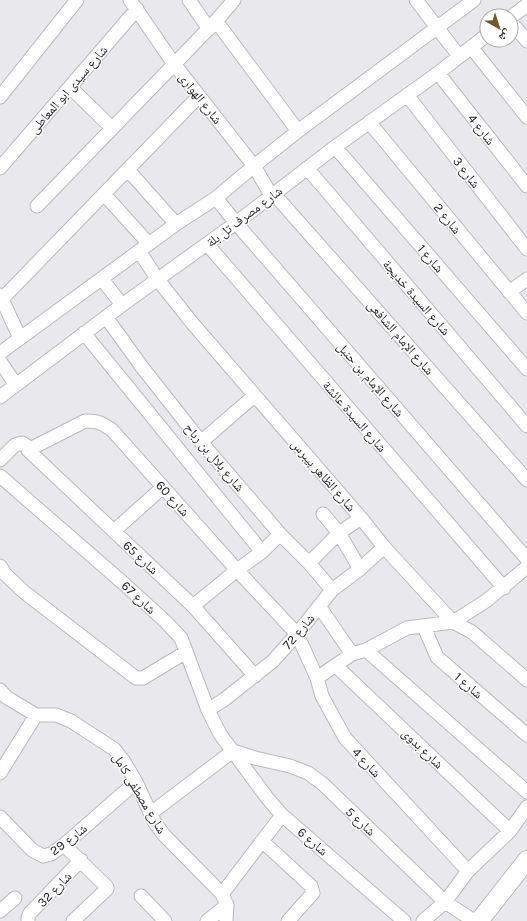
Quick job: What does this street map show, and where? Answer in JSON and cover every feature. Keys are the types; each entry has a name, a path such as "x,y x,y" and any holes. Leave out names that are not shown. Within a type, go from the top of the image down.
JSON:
{"street":[{"path":"0,97 77,0"},
{"path":"189,0 212,25 298,131"},
{"path":"37,206 212,25 234,0"},
{"path":"416,0 459,56"},
{"path":"0,353 176,224 216,198 298,131 474,0"},
{"name":"شارع الهوارى","path":"133,4 174,64 254,166 273,194"},
{"name":"شارع سيدى ابو المعاطى","path":"0,168 70,87 133,4"},
{"path":"519,32 527,41"},
{"name":"شارع مصرف تل بلة","path":"0,397 84,333 236,223 306,168 438,73 479,41"},
{"path":"471,47 527,117"},
{"name":"شارع 4","path":"438,73 527,186"},
{"path":"70,87 112,128"},
{"name":"شارع 3","path":"407,95 527,249"},
{"path":"20,338 1,297 128,170 199,96"},
{"name":"شارع 2","path":"369,122 527,313"},
{"name":"شارع 1","path":"335,147 527,369"},
{"name":"شارع السيدة خديجة","path":"306,168 527,426"},
{"path":"128,170 176,224"},
{"name":"شارع الظاهر بيبرس","path":"104,194 144,248 158,280 254,396 361,518 384,547 454,622 472,632 527,680"},
{"name":"شارع الإمام الشافعى","path":"273,194 527,480"},
{"name":"شارع الإمام بن حنبل","path":"216,198 527,559"},
{"name":"شارع السيدة عائشة","path":"207,244 504,588"},
{"path":"102,279 122,305"},
{"path":"509,292 527,279"},
{"name":"شارع بلال بن رباح","path":"106,317 201,442 280,534 309,563 332,590"},
{"path":"84,333 262,552"},
{"path":"0,361 16,385"},
{"path":"201,442 254,396"},
{"name":"شارع 60","path":"25,447 85,421 95,421 104,424 112,430 237,570 297,634"},
{"path":"0,460 15,445 25,447"},
{"name":"شارع 65","path":"25,447 193,606 255,676"},
{"name":"شارع 67","path":"0,476 122,582 166,622 181,638 208,710 220,734 233,751"},
{"path":"114,531 163,487"},
{"path":"323,514 339,533 360,569"},
{"path":"309,563 339,533 361,518"},
{"path":"193,606 237,570 262,552 280,534"},
{"name":"شارع 72","path":"208,710 225,699 273,661 297,634 332,590 360,569 384,547"},
{"path":"0,566 5,574 24,592 136,678 142,678 186,652"},
{"path":"317,678 352,654 366,650 407,628 454,622 504,588 527,567"},
{"path":"319,606 352,654"},
{"name":"شارع 1","path":"424,627 437,657 527,735"},
{"name":"شارع 4","path":"297,634 317,678 322,696 345,738 468,871"},
{"path":"366,650 527,792"},
{"name":"شارع بدوى","path":"336,666 510,830"},
{"path":"0,690 6,697 36,715 0,773"},
{"name":"شارع مصطفى كامل","path":"36,715 56,715 71,721 114,749 123,760 136,782 156,823 164,835 224,899"},
{"path":"151,813 233,751"},
{"name":"شارع 6","path":"233,751 268,799 282,815 404,921"},
{"name":"شارع 5","path":"233,751 290,766 308,773 323,784 445,902 474,921"},
{"name":"شارع 29","path":"0,817 32,850 43,856 51,854 64,845 136,782"},
{"path":"423,921 445,902 468,871 510,830 527,807"},
{"path":"207,921 224,899 262,841 282,815"},
{"path":"262,841 311,886 313,892 288,921"},
{"path":"64,845 107,887 107,889 74,921"},
{"name":"شارع 32","path":"28,919 30,913 81,860"},
{"path":"479,921 527,860"},
{"path":"141,896 164,921"},
{"path":"0,911 15,898"},
{"path":"224,899 226,921"}]}
